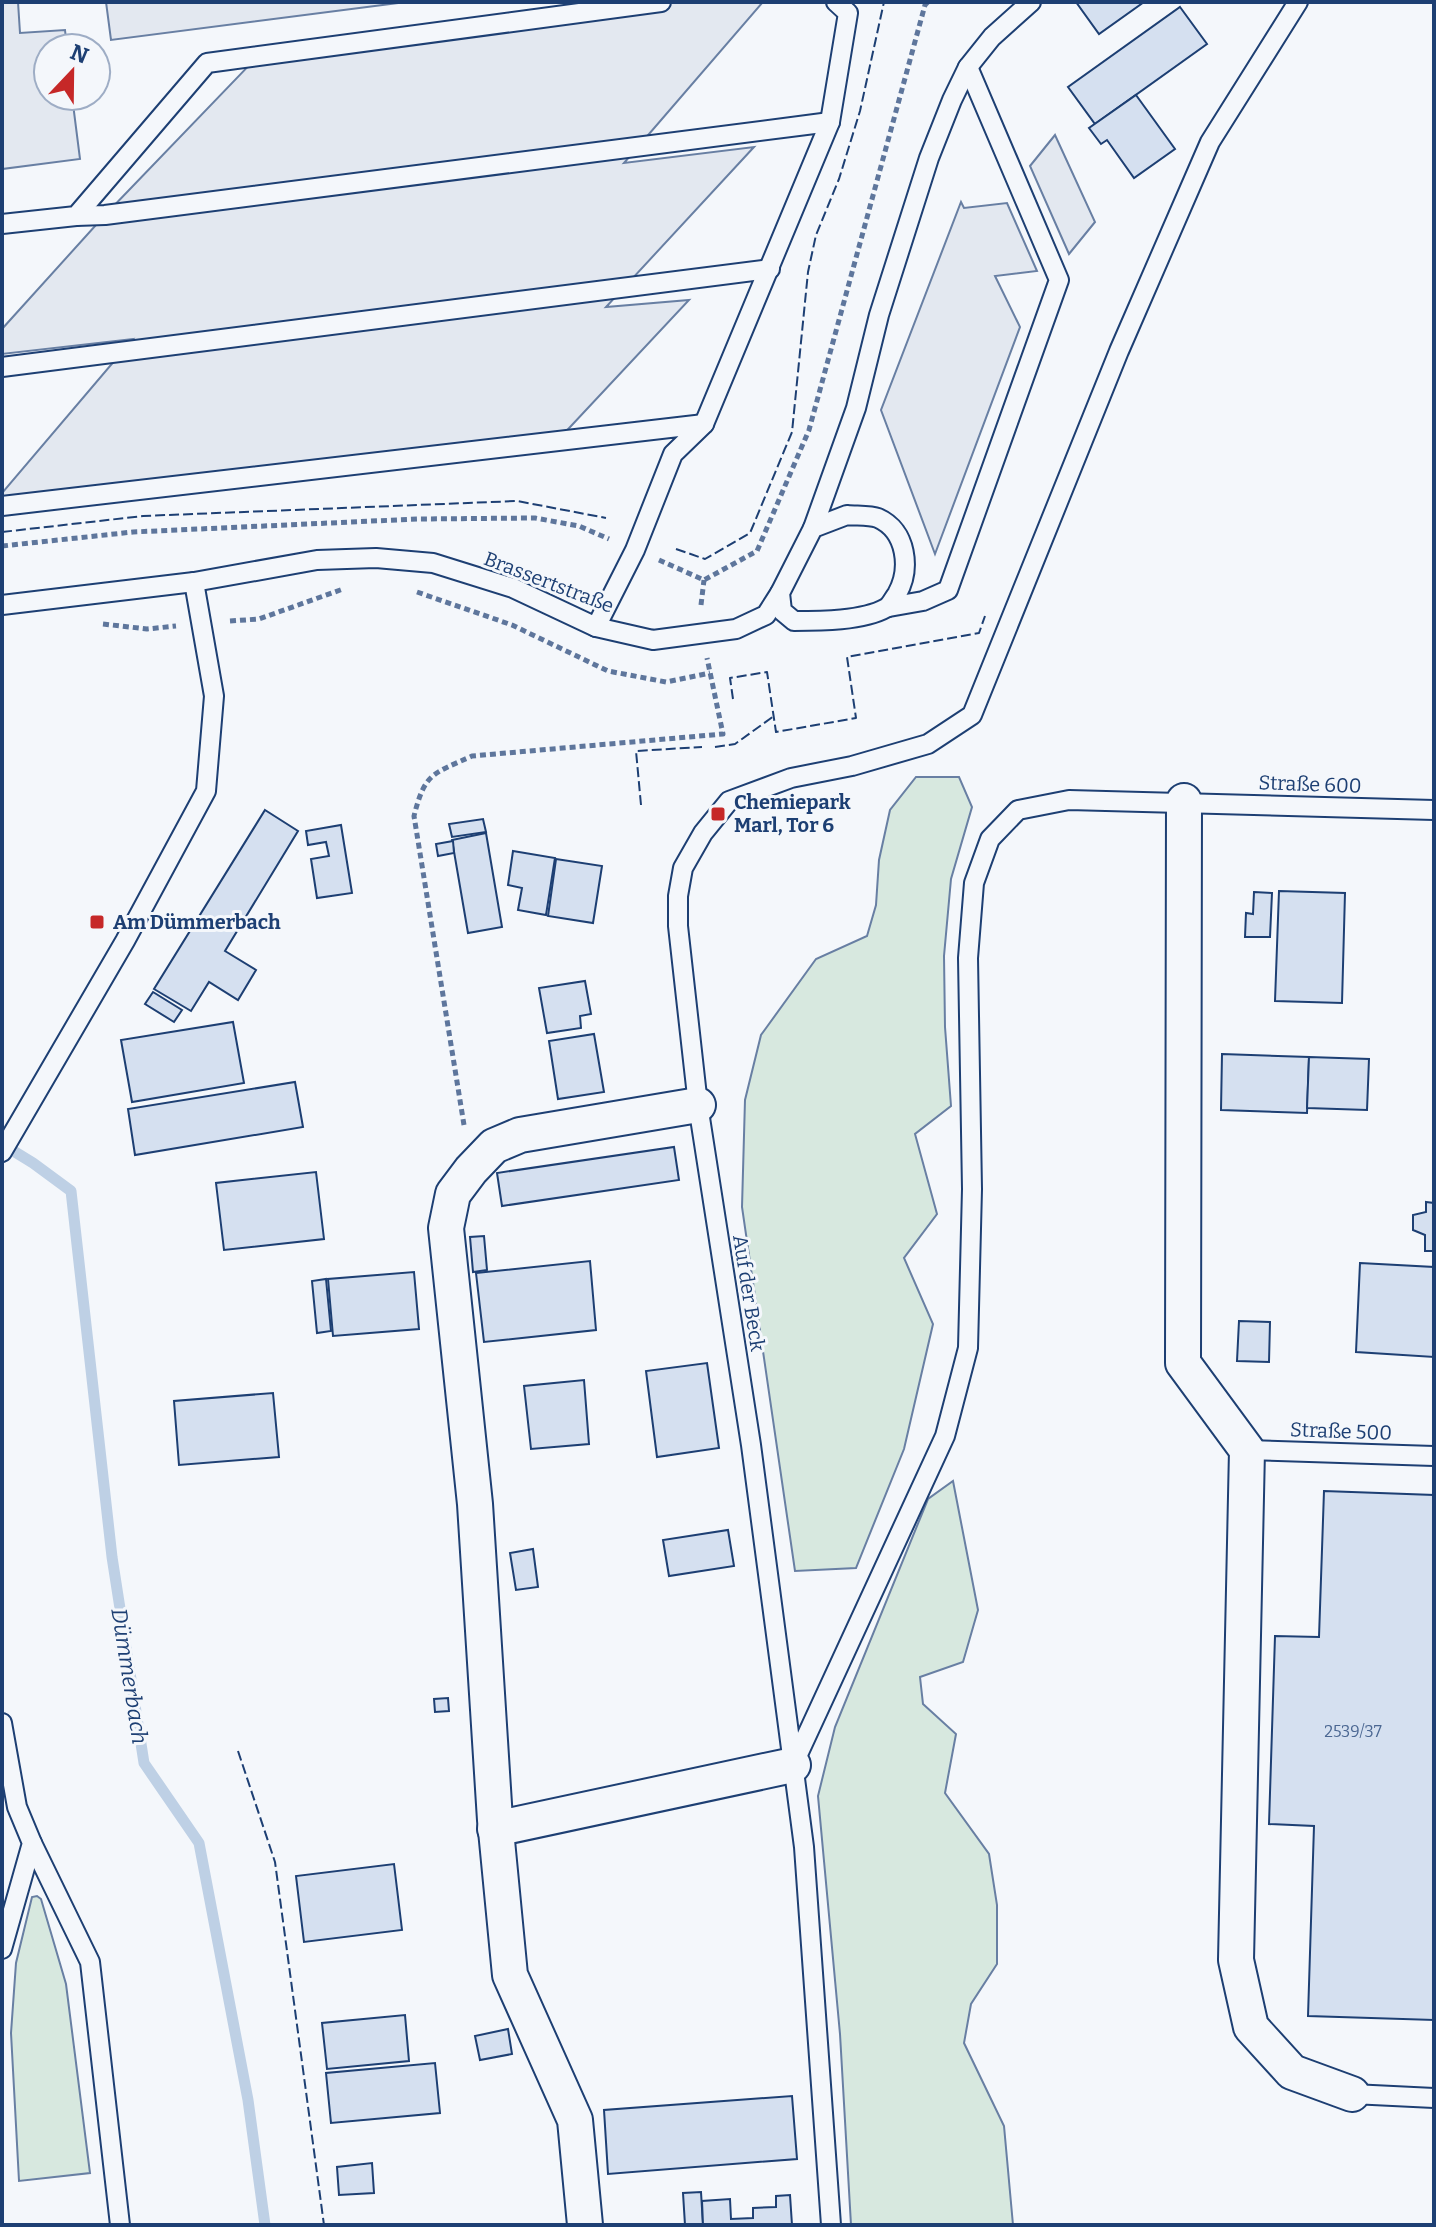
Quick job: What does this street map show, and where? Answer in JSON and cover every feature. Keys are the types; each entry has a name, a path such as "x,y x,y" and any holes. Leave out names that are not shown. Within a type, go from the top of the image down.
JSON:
{"street":[{"path":"1184,801 1183,1363 1247,1450 1236,1960 1251,2027 1292,2072 1352,2094"},
{"path":"585,2225 575,2120 510,1975 495,1829 475,1504 446,1228 453,1194 494,1146 520,1135 698,1105"},
{"path":"495,1829 793,1765"}],"lane":[{"path":"76,216 207,63 661,2"},
{"path":"596,627 635,550 673,454 704,424 830,122 848,13 836,2"},
{"path":"817,621 794,621 782,611 780,593 813,528 856,408 879,315 929,158 968,67 992,37 1031,2"},
{"name":"Auf der Beck","path":"831,2225 804,1847 751,1445 698,1105 678,926 678,896 683,868 703,833 729,801 791,778 852,766 928,744 972,715 1119,351 1210,142 1298,2"},
{"path":"736,629 868,615 889,607 923,601 948,590 1059,280 968,67"},
{"path":"2,224 105,215 830,122"},
{"path":"2,367 770,269"},
{"path":"2,506 704,424"},
{"path":"813,528 847,515 877,518 895,530 904,548 905,571 889,607"},
{"name":"Brassertstraße","path":"2,605 194,582 317,560 376,558 433,563 513,588 596,627 653,640 736,629 766,615 780,593"},
{"path":"2,1152 125,941 206,791 214,696 194,582"},
{"name":"Straße 600","path":"793,1765 945,1436 968,1348 972,1189 968,958 974,883 990,839 1018,810 1085,799 1434,810"},
{"name":"Straße 500","path":"1247,1450 1434,1456"},
{"path":"2,1723 17,1807 90,1962 120,2225"},
{"path":"2,1949 32,1843"},
{"path":"1352,2094 1434,2098"}],"path":[{"path":"259,619 344,589"},
{"path":"402,591 417,592 512,625 608,671 666,682 710,673 723,734 472,756 437,772 421,787 414,816 471,1170"}],"shaded area":[{"path":"18,2 20,33 32,32 32,112 74,112 80,159 2,169 2,3"},
{"path":"106,2 406,2 112,40"},
{"path":"661,2 763,2 624,163 754,147 606,307 689,300 557,441 2,506 2,493 133,339 2,354 2,329 105,215 258,56"},
{"path":"1055,135 1095,222 1069,254 1030,166"},
{"path":"961,202 964,208 1007,203 1037,271 995,276 1020,327 935,554 881,410"},
{"path":"916,777 959,777 972,807 951,879 944,956 951,1106 915,1134 937,1214 904,1258 933,1324 904,1449 856,1568 795,1571 742,1207 745,1100 761,1035 816,959 867,936 876,905 879,860 890,810"},
{"path":"953,1481 978,1610 963,1662 920,1677 923,1704 956,1734 945,1793 989,1854 997,1905 997,1964 971,2004 964,2043 1004,2126 1013,2225 851,2225 840,2034 818,1796 835,1727 928,1499"},
{"path":"32,1897 41,1899 66,1984 90,2173 19,2181 11,2033 16,1963"}],"building":[{"path":"1076,2 1144,2 1099,34"},
{"path":"1180,7 1207,44 1095,124 1068,87"},
{"path":"1136,95 1175,149 1134,178 1107,140 1101,144 1089,128"},
{"path":"265,810 298,831 225,951 256,970 238,1000 209,982 191,1011 154,989"},
{"path":"483,819 486,832 452,837 449,824"},
{"path":"341,825 352,893 317,898 311,859 329,856 326,842 308,845 306,831"},
{"path":"486,833 502,927 468,933 452,840"},
{"path":"453,841 454,853 438,856 436,844"},
{"path":"513,851 555,858 546,915 518,910 522,888 508,885"},
{"path":"556,859 602,866 593,923 548,916"},
{"path":"1279,891 1345,893 1342,1003 1275,1001"},
{"path":"1254,892 1272,893 1270,937 1245,937 1246,913 1253,914"},
{"path":"585,981 591,1014 580,1016 581,1028 547,1033 539,988"},
{"path":"153,992 182,1010 174,1022 145,1004"},
{"path":"233,1022 244,1083 132,1102 121,1040"},
{"path":"594,1034 604,1092 558,1099 549,1041"},
{"path":"1222,1054 1309,1057 1307,1113 1221,1110"},
{"path":"1309,1057 1369,1059 1367,1110 1307,1108"},
{"path":"295,1082 303,1127 135,1155 128,1109"},
{"path":"674,1147 679,1180 502,1206 497,1173"},
{"path":"316,1172 324,1239 224,1250 216,1183"},
{"path":"1426,1202 1434,1203 1434,1251 1425,1251 1425,1235 1413,1230 1413,1215 1426,1212"},
{"path":"484,1236 487,1270 473,1272 470,1237"},
{"path":"590,1261 596,1330 484,1342 476,1273"},
{"path":"1360,1263 1434,1267 1434,1357 1356,1352"},
{"path":"414,1272 419,1329 333,1336 328,1279"},
{"path":"326,1279 331,1331 317,1333 312,1281"},
{"path":"1239,1321 1270,1322 1269,1362 1237,1361"},
{"path":"707,1363 719,1448 657,1457 646,1371"},
{"path":"584,1380 589,1444 531,1449 524,1386"},
{"path":"273,1393 279,1457 179,1465 174,1401"},
{"path":"1324,1491 1434,1495 1434,2020 1308,2016 1314,1826 1269,1824 1275,1636 1319,1637"},
{"path":"728,1530 734,1566 669,1576 663,1540"},
{"path":"533,1549 538,1587 516,1590 510,1553"},
{"path":"448,1698 449,1711 435,1712 434,1699"},
{"path":"394,1864 402,1930 304,1942 296,1876"},
{"path":"405,2015 409,2061 327,2069 322,2023"},
{"path":"508,2029 512,2054 480,2060 475,2036"},
{"path":"435,2063 440,2113 331,2123 326,2073"},
{"path":"792,2096 797,2159 608,2174 604,2110"},
{"path":"372,2163 374,2193 339,2195 337,2167"},
{"path":"701,2192 703,2225 685,2225 683,2193"},
{"path":"790,2195 792,2225 703,2225 702,2201 730,2199 731,2219 753,2218 753,2208 776,2207 776,2196"}],"waterway":[{"name":"Dümmerbach","path":"2,1144 71,1191 112,1557 144,1763 199,1843 248,2100 265,2225"}],"fence":[{"path":"676,549 705,559 750,533 792,432 808,272 816,235 839,179 860,111 884,2"},
{"path":"2,532 143,516 517,501 606,518"},
{"path":"733,699 730,678 767,672 776,732 856,718 847,657 979,633 985,616"},
{"path":"715,747 735,744 774,716"},
{"path":"641,805 636,751 702,747"},
{"path":"238,1751 275,1862 324,2225"}],"place":[{"name":"Chemiepark Marl, Tor 6","path":"718,814"},
{"name":"Am Dümmerbach","path":"97,922"}]}
